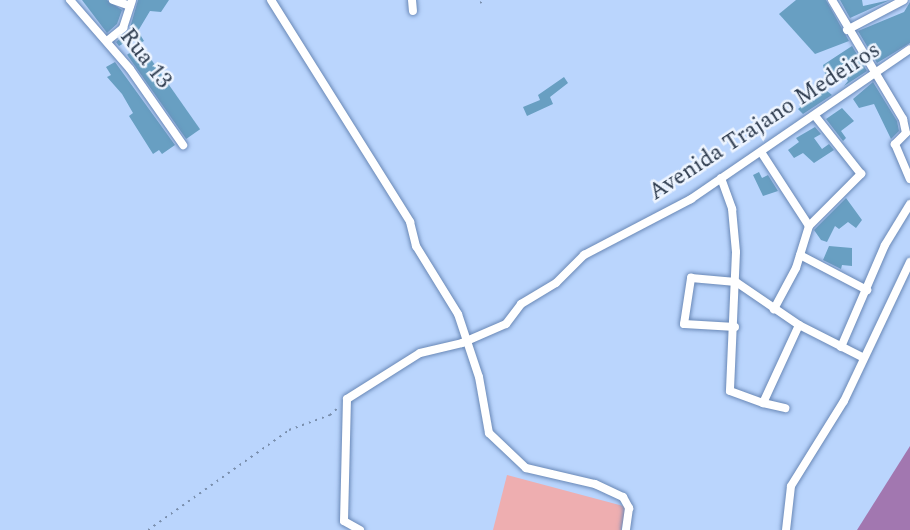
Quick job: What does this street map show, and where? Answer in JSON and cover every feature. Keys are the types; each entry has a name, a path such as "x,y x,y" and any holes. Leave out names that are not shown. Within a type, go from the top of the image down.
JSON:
{"street":[{"path":"107,41 123,28 131,3 113,0"},
{"path":"271,0 410,222 416,246 468,341 486,429 495,441 526,468 595,484 622,497 629,508 626,530"},
{"path":"412,0 413,11"},
{"path":"832,0 847,30 878,74 907,128 895,144 910,178"},
{"path":"847,30 904,0"},
{"name":"Rua 13","path":"74,2 107,41 183,145"},
{"name":"Avenida Trajano Medeiros","path":"348,399 420,353 468,341 506,324 521,304 556,283 588,252 720,178 816,117 910,49"},
{"path":"774,309 800,255 809,226 861,174 816,117"},
{"path":"761,152 809,226"},
{"path":"720,178 734,219 735,327 728,388 785,408"},
{"path":"841,347 908,210"},
{"path":"800,255 867,290"},
{"path":"786,530 791,486 844,401 862,357 910,262"},
{"path":"735,327 683,322 693,276 736,282 799,325 862,357"},
{"path":"763,402 799,325"},
{"path":"348,399 344,521 360,530"}],"path":[{"path":"480,3 484,0"},
{"path":"148,530 289,430 330,415 348,399"}],"shaded area":[{"path":"910,446 910,530 857,530"},
{"path":"507,475 627,507 621,530 493,530"}],"building":[{"path":"82,0 107,0 122,10 117,24 107,33"},
{"path":"138,0 169,0 161,12 150,11 138,31 144,41 138,44 134,37 119,46 116,42 129,31"},
{"path":"796,0 826,0 849,41 815,54 779,14"},
{"path":"840,0 862,0 863,6 890,0 850,18"},
{"path":"910,2 910,43 877,63 858,31 904,12"},
{"path":"141,45 200,129 186,139 127,55"},
{"path":"852,46 867,71 844,86 848,81 840,68 826,78 823,65"},
{"path":"115,62 175,145 162,154 159,150 153,154 129,116 133,113 122,94 107,77 111,75 106,67"},
{"path":"564,77 568,83 550,97 553,104 527,116 523,107 540,100 538,95"},
{"path":"873,82 897,121 899,131 891,139 874,104 859,108 853,99"},
{"path":"822,87 832,95 803,114 798,109 804,104 799,96 805,91 814,101"},
{"path":"842,108 854,121 841,131 846,138 843,141 826,119"},
{"path":"815,127 821,134 814,138 822,149 829,144 834,150 814,163 803,153 794,158 788,150 799,142 796,138"},
{"path":"759,172 762,178 768,175 778,191 763,196 753,175"},
{"path":"846,198 862,220 856,228 848,222 839,229 835,226 827,242 821,240 814,230"},
{"path":"829,246 852,248 852,266 842,265 841,269 823,260"}]}
